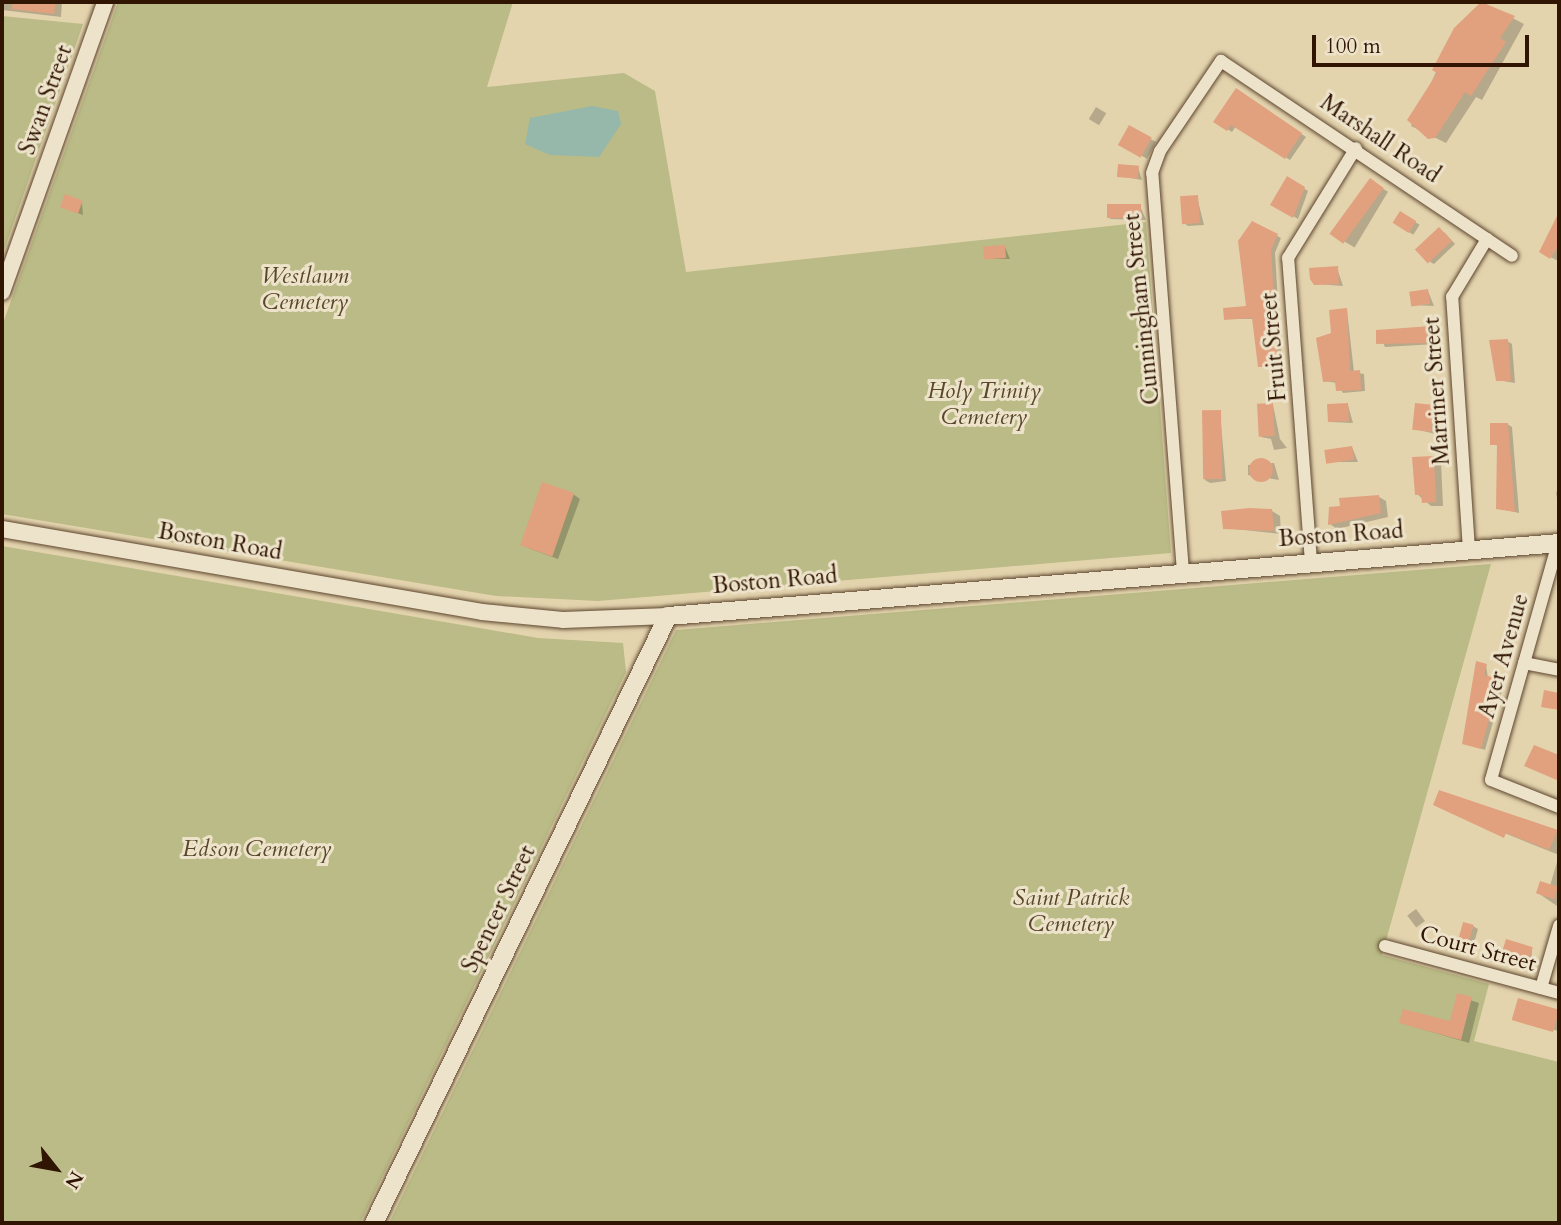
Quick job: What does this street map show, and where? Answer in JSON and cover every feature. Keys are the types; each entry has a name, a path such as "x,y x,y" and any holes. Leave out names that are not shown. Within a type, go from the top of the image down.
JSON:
{"main road":[{"name":"Boston Road","path":"668,616 1559,543"},
{"name":"Spencer Street","path":"374,1223 668,616"}],"street":[{"name":"Swan Street","path":"2,292 105,2"},
{"name":"Marshall Road","path":"1221,61 1356,148 1512,257"},
{"name":"Cunningham Street","path":"1182,572 1152,173 1160,151 1221,61"},
{"name":"Fruit Street","path":"1311,562 1288,258 1356,148"},
{"name":"Marriner Street","path":"1469,550 1452,298 1488,239"},
{"name":"Boston Road","path":"2,529 482,612 563,620 668,616"},
{"name":"Ayer Avenue","path":"1559,543 1491,780 1559,807"},
{"path":"1524,663 1559,670"},
{"path":"1541,988 1559,926"},
{"name":"Court Street","path":"1385,946 1559,993"}],"green space":[{"name":"Westlawn Cemetery","path":"118,2 513,2 487,87 624,73 655,91 686,272 1146,222 1171,553 598,601 496,596 2,514 2,326"},
{"path":"2,16 83,24 2,256"},
{"name":"Edson Cemetery","path":"2,546 538,638 623,643 626,672 360,1223 2,1223"},
{"name":"Saint Patrick Cemetery","path":"1491,564 1382,955 1489,984 1474,1041 1559,1062 1559,1223 389,1223 676,630"}],"shaded area":[{"path":"592,106 618,111 621,124 599,157 550,155 525,144 530,118"}],"building":[{"path":"13,2 56,2 54,14 12,9"},
{"path":"1481,2 1515,16 1500,38 1506,42 1471,96 1465,92 1435,138 1428,139 1407,120 1437,73 1432,70 1454,28"},
{"path":"1236,88 1302,133 1285,159 1231,125 1227,131 1213,122"},
{"path":"1129,125 1152,138 1141,158 1118,145"},
{"path":"1118,164 1139,166 1138,179 1117,177"},
{"path":"1287,176 1305,187 1293,218 1270,205"},
{"path":"1370,178 1384,188 1343,244 1329,234"},
{"path":"65,194 83,201 78,214 60,207"},
{"path":"1198,195 1200,223 1182,224 1180,196"},
{"path":"1107,204 1141,204 1141,218 1107,218"},
{"path":"1400,211 1416,221 1409,233 1393,223"},
{"path":"1559,212 1559,245 1550,259 1539,252"},
{"path":"1252,221 1278,234 1271,250 1278,366 1258,367 1252,318 1224,320 1223,308 1246,306 1238,241"},
{"path":"1439,227 1452,241 1428,263 1415,250"},
{"path":"1005,245 1006,258 984,260 983,247"},
{"path":"1338,266 1339,284 1314,285 1310,279 1309,268"},
{"path":"1428,289 1430,304 1411,306 1409,292"},
{"path":"1347,308 1350,371 1360,370 1361,390 1336,391 1335,381 1323,382 1316,338 1331,333 1329,310"},
{"path":"1431,326 1432,343 1376,344 1376,330"},
{"path":"1508,339 1511,381 1496,381 1489,340"},
{"path":"1273,403 1275,436 1259,437 1257,404"},
{"path":"1348,403 1349,421 1328,422 1327,404"},
{"path":"1415,403 1434,405 1431,432 1412,430"},
{"path":"1202,410 1221,410 1222,479 1203,479"},
{"path":"1490,423 1508,423 1515,512 1496,509 1497,445 1490,445"},
{"path":"1352,446 1354,460 1326,464 1324,450"},
{"path":"1434,456 1436,502 1422,503 1421,495 1415,495 1412,457"},
{"path":"1261,458 1272,465 1273,470 1266,481 1261,482 1250,475 1249,470 1256,459"},
{"path":"542,482 574,493 552,556 520,545"},
{"path":"1379,495 1381,513 1328,525 1329,507 1340,506 1339,498"},
{"path":"1272,509 1274,531 1223,529 1221,511"},
{"path":"1476,661 1487,664 1484,675 1500,679 1481,749 1462,744"},
{"path":"1544,690 1559,693 1559,710 1541,707"},
{"path":"1534,745 1559,755 1559,781 1524,766"},
{"path":"1439,790 1558,830 1549,850 1506,833 1504,838 1433,805"},
{"path":"1540,881 1558,887 1554,899 1536,893"},
{"path":"1463,922 1474,925 1466,953 1455,950"},
{"path":"1506,939 1533,947 1526,969 1499,961"},
{"path":"1457,993 1472,997 1461,1040 1399,1023 1403,1009 1450,1021"},
{"path":"1518,998 1559,1010 1553,1032 1512,1020"}],"park label":[{"name":"Holy Trinity Cemetery","path":"984,404"}]}
